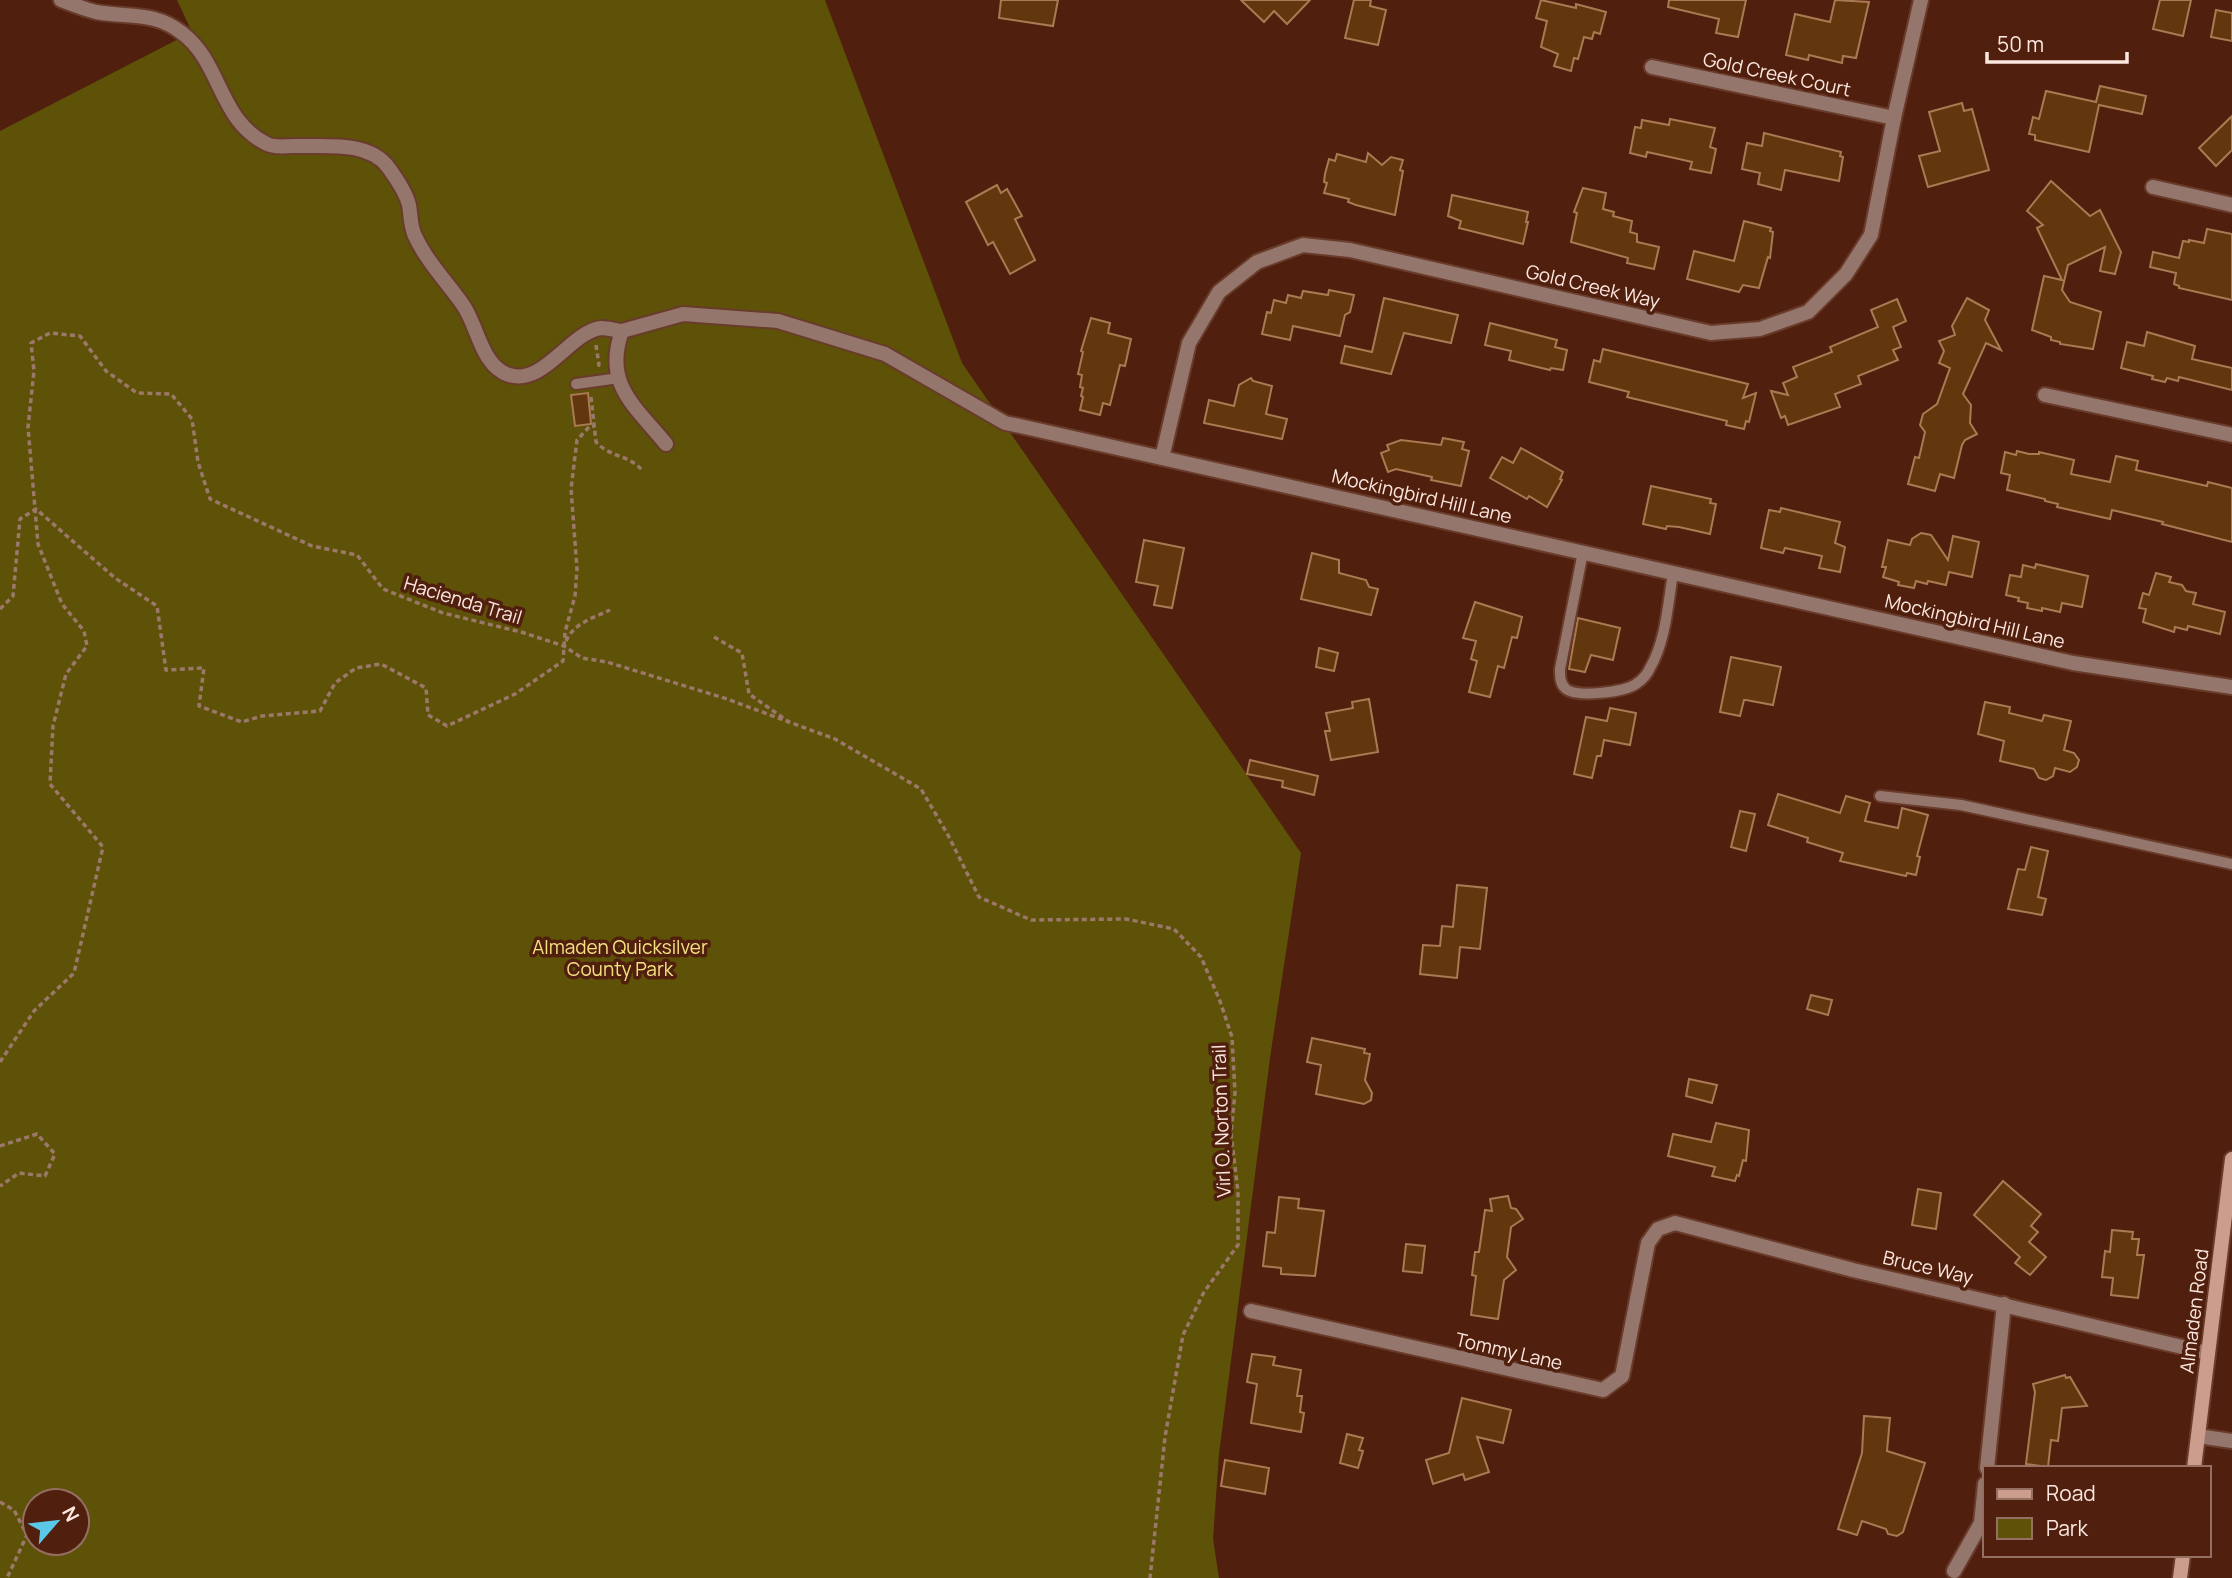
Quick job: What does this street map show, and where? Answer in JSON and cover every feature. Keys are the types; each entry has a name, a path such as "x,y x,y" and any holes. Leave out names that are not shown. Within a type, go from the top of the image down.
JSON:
{"street":[{"name":"Mockingbird Hill Lane","path":"61,0 94,11 154,17 182,32 202,52 232,114 257,139 271,146 341,146 370,154 387,165 408,202 413,233 427,259 464,306 489,358 502,372 511,376 524,376 555,360 588,333 601,328 622,331 682,313 778,321 885,354 1005,423 2073,663 2232,687"},
{"name":"Gold Creek Way","path":"1162,458 1189,344 1219,292 1257,262 1303,245 1350,250 1711,332 1760,329 1808,312 1846,274 1871,235 1921,0"},
{"name":"Gold Creek Court","path":"1652,67 1894,118"},
{"path":"2153,187 2232,205"},
{"path":"622,331 615,351 621,390 666,444"},
{"path":"2045,395 2232,435"},
{"name":"Almaden Road","path":"2194,1466 2208,1353 2227,1238 2232,1159"},
{"name":"Bruce Way","path":"1648,1243 1658,1229 1675,1223 1853,1270 2208,1353"},
{"name":"Tommy Lane","path":"1251,1311 1603,1390 1622,1376 1648,1243"},
{"path":"1987,1466 2004,1304"},
{"path":"2198,1436 2232,1441"},
{"path":"1954,1571 1981,1523 1983,1504"},
{"path":"2180,1578 2183,1557"}],"lane":[{"path":"576,384 619,378"},
{"path":"1583,552 1560,670 1560,680 1568,691 1577,693 1623,689 1634,686 1644,677 1651,667 1661,639 1673,573"},
{"path":"1880,796 1961,805 2232,864"}],"path":[{"name":"Hacienda Trail","path":"0,1062 34,1011 74,973 103,847 50,783 53,726 66,674 87,646 84,631 62,604 38,544 28,427 34,370 32,343 50,333 80,336 106,371 137,393 171,394 192,419 198,462 210,499 312,545 357,555 383,589 443,613 564,646"},
{"path":"596,345 599,365 596,372"},
{"path":"589,382 596,442 610,453 634,460 643,471"},
{"path":"0,609 13,596 20,519 36,509 115,578 157,606 166,670 204,668 200,706 242,722 262,716 320,711 335,683 356,668 382,664 426,688 428,715 447,726 515,694 562,662 565,632 575,596 578,569 570,489 577,440 590,426 595,426"},
{"path":"564,646 570,631 577,625 610,610"},
{"name":"Virl O. Norton Trail","path":"714,637 742,653 749,694 789,722 835,738 921,789 979,897 1031,920 1126,919 1174,929 1201,957 1232,1037 1235,1093 1231,1133 1238,1192 1238,1245 1204,1292 1183,1335 1165,1437 1150,1578"},
{"path":"564,646 582,658 634,670 789,722"},
{"path":"0,1146 37,1134 55,1154 45,1176 19,1173 0,1186"},
{"path":"0,1502 14,1510 27,1535 7,1578"}],"green space":[{"name":"Almaden Quicksilver County Park","path":"177,0 825,0 962,363 1301,853 1270,1058 1219,1454 1213,1539 1219,1578 0,1578 0,131 192,32"}],"building":[{"path":"1001,0 1058,0 1053,26 999,18"},
{"path":"1241,0 1310,0 1287,24 1274,11 1264,22"},
{"path":"1354,0 1371,0 1370,6 1386,10 1378,45 1345,38"},
{"path":"1541,0 1576,8 1576,4 1606,12 1600,34 1594,32 1592,39 1584,37 1578,59 1574,58 1571,71 1554,66 1558,54 1541,47 1547,21 1536,18"},
{"path":"1669,0 1746,0 1738,37 1716,33 1719,19 1668,7"},
{"path":"1835,0 1869,2 1856,58 1843,56 1842,63 1809,55 1808,60 1786,55 1795,14 1830,22"},
{"path":"2160,0 2191,0 2183,36 2153,29"},
{"path":"2216,10 2232,13 2232,41 2211,37"},
{"path":"2100,86 2146,96 2142,114 2099,105 2089,152 2035,140 2035,135 2029,134 2033,117 2039,119 2046,91 2096,102"},
{"path":"1962,103 1964,111 1972,109 1989,170 1928,187 1919,156 1940,151 1929,112"},
{"path":"2232,116 2232,150 2216,166 2199,148"},
{"path":"1670,119 1715,128 1710,147 1716,149 1711,173 1690,169 1692,162 1647,152 1646,157 1630,153 1635,127 1641,128 1642,120 1669,125"},
{"path":"1764,133 1841,152 1840,156 1843,157 1839,181 1785,170 1781,190 1758,184 1760,173 1742,169 1747,143 1762,146"},
{"path":"1368,153 1382,165 1391,157 1403,160 1395,215 1324,193 1329,159 1335,161 1337,154 1366,162"},
{"path":"2051,181 2090,216 2100,210 2121,252 2115,274 2100,271 2105,247 2068,265 2062,290 2070,302 2101,312 2093,349 2060,344 2051,340 2051,337 2032,330 2044,276 2062,280 2037,228 2043,225 2027,211"},
{"path":"997,185 1001,193 1007,189 1022,216 1015,219 1035,260 1010,274 993,242 988,245 966,202"},
{"path":"1583,188 1606,193 1603,209 1614,212 1613,216 1632,221 1630,232 1637,234 1637,242 1659,247 1654,269 1627,263 1628,258 1571,242 1577,213 1574,212"},
{"path":"1452,195 1528,212 1523,244 1459,228 1461,221 1448,216"},
{"path":"1744,221 1771,228 1770,231 1773,232 1770,258 1768,257 1759,288 1743,285 1739,292 1687,279 1694,251 1734,261"},
{"path":"2207,229 2232,234 2232,300 2179,288 2174,284 2176,273 2150,267 2153,252 2179,258 2183,241 2204,243"},
{"path":"1329,290 1354,295 1340,336 1293,326 1290,340 1262,334 1267,312 1271,313 1274,300 1286,303 1288,295 1301,298 1303,291 1328,295"},
{"path":"1384,298 1458,315 1451,343 1404,333 1391,374 1341,363 1345,346 1372,352"},
{"path":"1967,298 1989,310 1985,320 2001,350 1986,343 1963,394 1971,405 1970,423 1977,434 1965,440 1962,445 1954,478 1940,474 1935,491 1908,484 1915,457 1919,458 1925,432 1920,425 1923,414 1937,404 1950,368 1939,363 1944,351 1939,341 1955,335 1952,326"},
{"path":"1897,299 1906,321 1893,327 1901,347 1893,350 1898,360 1858,376 1861,384 1835,394 1840,407 1788,425 1785,416 1781,418 1771,391 1788,395 1783,383 1797,377 1793,367 1832,352 1830,347 1878,327 1871,310"},
{"path":"1091,318 1110,323 1108,333 1131,339 1125,366 1120,365 1110,405 1103,403 1100,415 1080,410 1083,388 1080,387 1082,375 1078,374 1083,352 1081,351"},
{"path":"1490,323 1557,340 1555,347 1567,350 1563,370 1550,370 1509,360 1511,351 1485,345"},
{"path":"2147,332 2195,346 2192,359 2232,368 2232,390 2179,377 2178,381 2167,378 2165,382 2121,368 2127,342 2144,346"},
{"path":"1603,349 1748,384 1743,398 1756,393 1749,422 1746,421 1744,429 1726,425 1727,421 1627,397 1629,392 1589,382 1594,360 1600,362"},
{"path":"1251,378 1272,386 1266,414 1287,419 1282,439 1204,423 1209,400 1234,406 1239,385"},
{"path":"588,393 591,424 575,426 571,395"},
{"path":"1443,438 1464,442 1462,449 1469,451 1461,486 1396,469 1388,472 1381,453 1389,450 1387,445 1401,440 1441,445"},
{"path":"1521,448 1563,472 1560,479 1562,480 1547,507 1490,478 1502,457 1513,463"},
{"path":"2017,451 2029,454 2039,452 2074,460 2071,474 2110,482 2116,456 2138,461 2136,470 2207,486 2208,482 2232,488 2232,542 2112,510 2110,519 2057,507 2058,504 2045,499 2007,490 2010,475 2001,473 2005,452 2016,455"},
{"path":"1651,486 1711,499 1710,503 1716,504 1710,534 1679,527 1667,526 1666,529 1643,524"},
{"path":"1781,508 1840,522 1835,543 1845,547 1840,572 1819,568 1822,556 1785,548 1783,553 1761,548 1769,510 1780,512"},
{"path":"1921,533 1931,535 1948,560 1953,536 1979,542 1972,577 1949,572 1946,585 1916,581 1914,588 1898,585 1899,582 1883,577 1886,567 1882,567 1888,540 1910,545 1912,539"},
{"path":"1144,540 1184,548 1172,608 1154,605 1158,586 1136,582"},
{"path":"1312,553 1339,560 1339,573 1366,580 1369,587 1378,589 1371,615 1301,599"},
{"path":"2036,564 2088,576 2082,607 2062,603 2060,612 2042,608 2042,611 2027,608 2028,603 2006,595 2010,575 2021,577 2023,565 2035,568"},
{"path":"2156,573 2171,577 2169,582 2182,585 2186,591 2196,593 2193,604 2225,612 2220,634 2188,626 2187,630 2175,627 2174,632 2143,622 2146,609 2139,608 2143,593 2149,595"},
{"path":"1475,602 1522,617 1517,638 1512,637 1504,668 1498,666 1490,697 1469,692 1477,661 1471,659 1476,641 1463,638"},
{"path":"1578,618 1620,628 1613,660 1591,655 1585,672 1569,669"},
{"path":"1319,648 1338,653 1334,671 1316,667"},
{"path":"1731,657 1781,667 1773,705 1744,700 1740,716 1720,712"},
{"path":"1369,699 1378,752 1331,760 1325,731 1330,731 1326,713 1353,708 1352,702"},
{"path":"1985,702 2010,707 2009,713 2042,721 2044,715 2071,721 2064,750 2074,753 2079,760 2077,767 2070,772 2055,768 2053,776 2046,780 2039,778 2034,769 2000,761 2004,741 1978,734"},
{"path":"1610,708 1636,713 1630,745 1604,740 1592,778 1574,774 1586,717 1607,721"},
{"path":"1250,760 1318,776 1314,795 1282,787 1283,781 1247,774"},
{"path":"1778,794 1840,813 1846,796 1870,803 1865,821 1898,828 1902,808 1928,815 1917,856 1920,857 1916,875 1907,873 1906,876 1840,861 1843,853 1807,842 1808,838 1768,825"},
{"path":"1740,811 1755,814 1746,851 1731,847"},
{"path":"2031,847 2048,851 2038,897 2046,899 2042,915 2008,909 2018,869 2025,870"},
{"path":"1457,885 1487,888 1480,949 1460,947 1457,978 1420,974 1423,945 1440,946 1442,926 1453,927"},
{"path":"1811,995 1832,1000 1828,1015 1807,1009"},
{"path":"1312,1038 1365,1049 1364,1053 1370,1054 1365,1080 1372,1093 1371,1100 1364,1104 1316,1094 1321,1065 1307,1062"},
{"path":"1689,1079 1717,1085 1712,1103 1686,1096"},
{"path":"1716,1123 1749,1130 1746,1161 1743,1160 1735,1181 1712,1176 1715,1167 1668,1156 1673,1134 1711,1142"},
{"path":"2003,1181 2041,1214 2031,1226 2038,1232 2029,1242 2046,1257 2030,1275 2015,1263 2020,1257 1974,1215"},
{"path":"1918,1189 1941,1193 1936,1229 1912,1225"},
{"path":"1508,1196 1511,1208 1516,1209 1523,1219 1511,1227 1507,1257 1516,1270 1504,1280 1498,1319 1471,1315 1476,1276 1472,1275 1475,1252 1479,1252 1485,1210 1492,1211 1490,1199"},
{"path":"1279,1197 1299,1199 1298,1208 1324,1211 1315,1276 1281,1274 1281,1268 1263,1266 1267,1232 1275,1233"},
{"path":"2112,1230 2133,1232 2132,1239 2139,1239 2137,1255 2144,1255 2138,1298 2111,1295 2113,1278 2102,1277 2105,1251 2110,1252"},
{"path":"1406,1244 1425,1246 1422,1273 1403,1271"},
{"path":"1252,1354 1275,1357 1273,1365 1301,1370 1297,1396 1302,1396 1300,1412 1304,1413 1301,1432 1251,1423 1257,1384 1247,1382"},
{"path":"2065,1375 2066,1378 2070,1377 2087,1406 2062,1408 2058,1441 2051,1440 2048,1466 2026,1464 2035,1392 2033,1384"},
{"path":"1462,1398 1511,1410 1503,1443 1477,1437 1489,1472 1465,1480 1463,1474 1433,1484 1426,1460 1449,1453"},
{"path":"1864,1416 1890,1418 1887,1451 1925,1463 1903,1532 1897,1536 1888,1534 1886,1529 1862,1521 1857,1535 1838,1529 1862,1453"},
{"path":"1347,1434 1363,1438 1359,1450 1363,1451 1358,1468 1340,1463"},
{"path":"1225,1460 1269,1468 1265,1494 1221,1486"}]}
